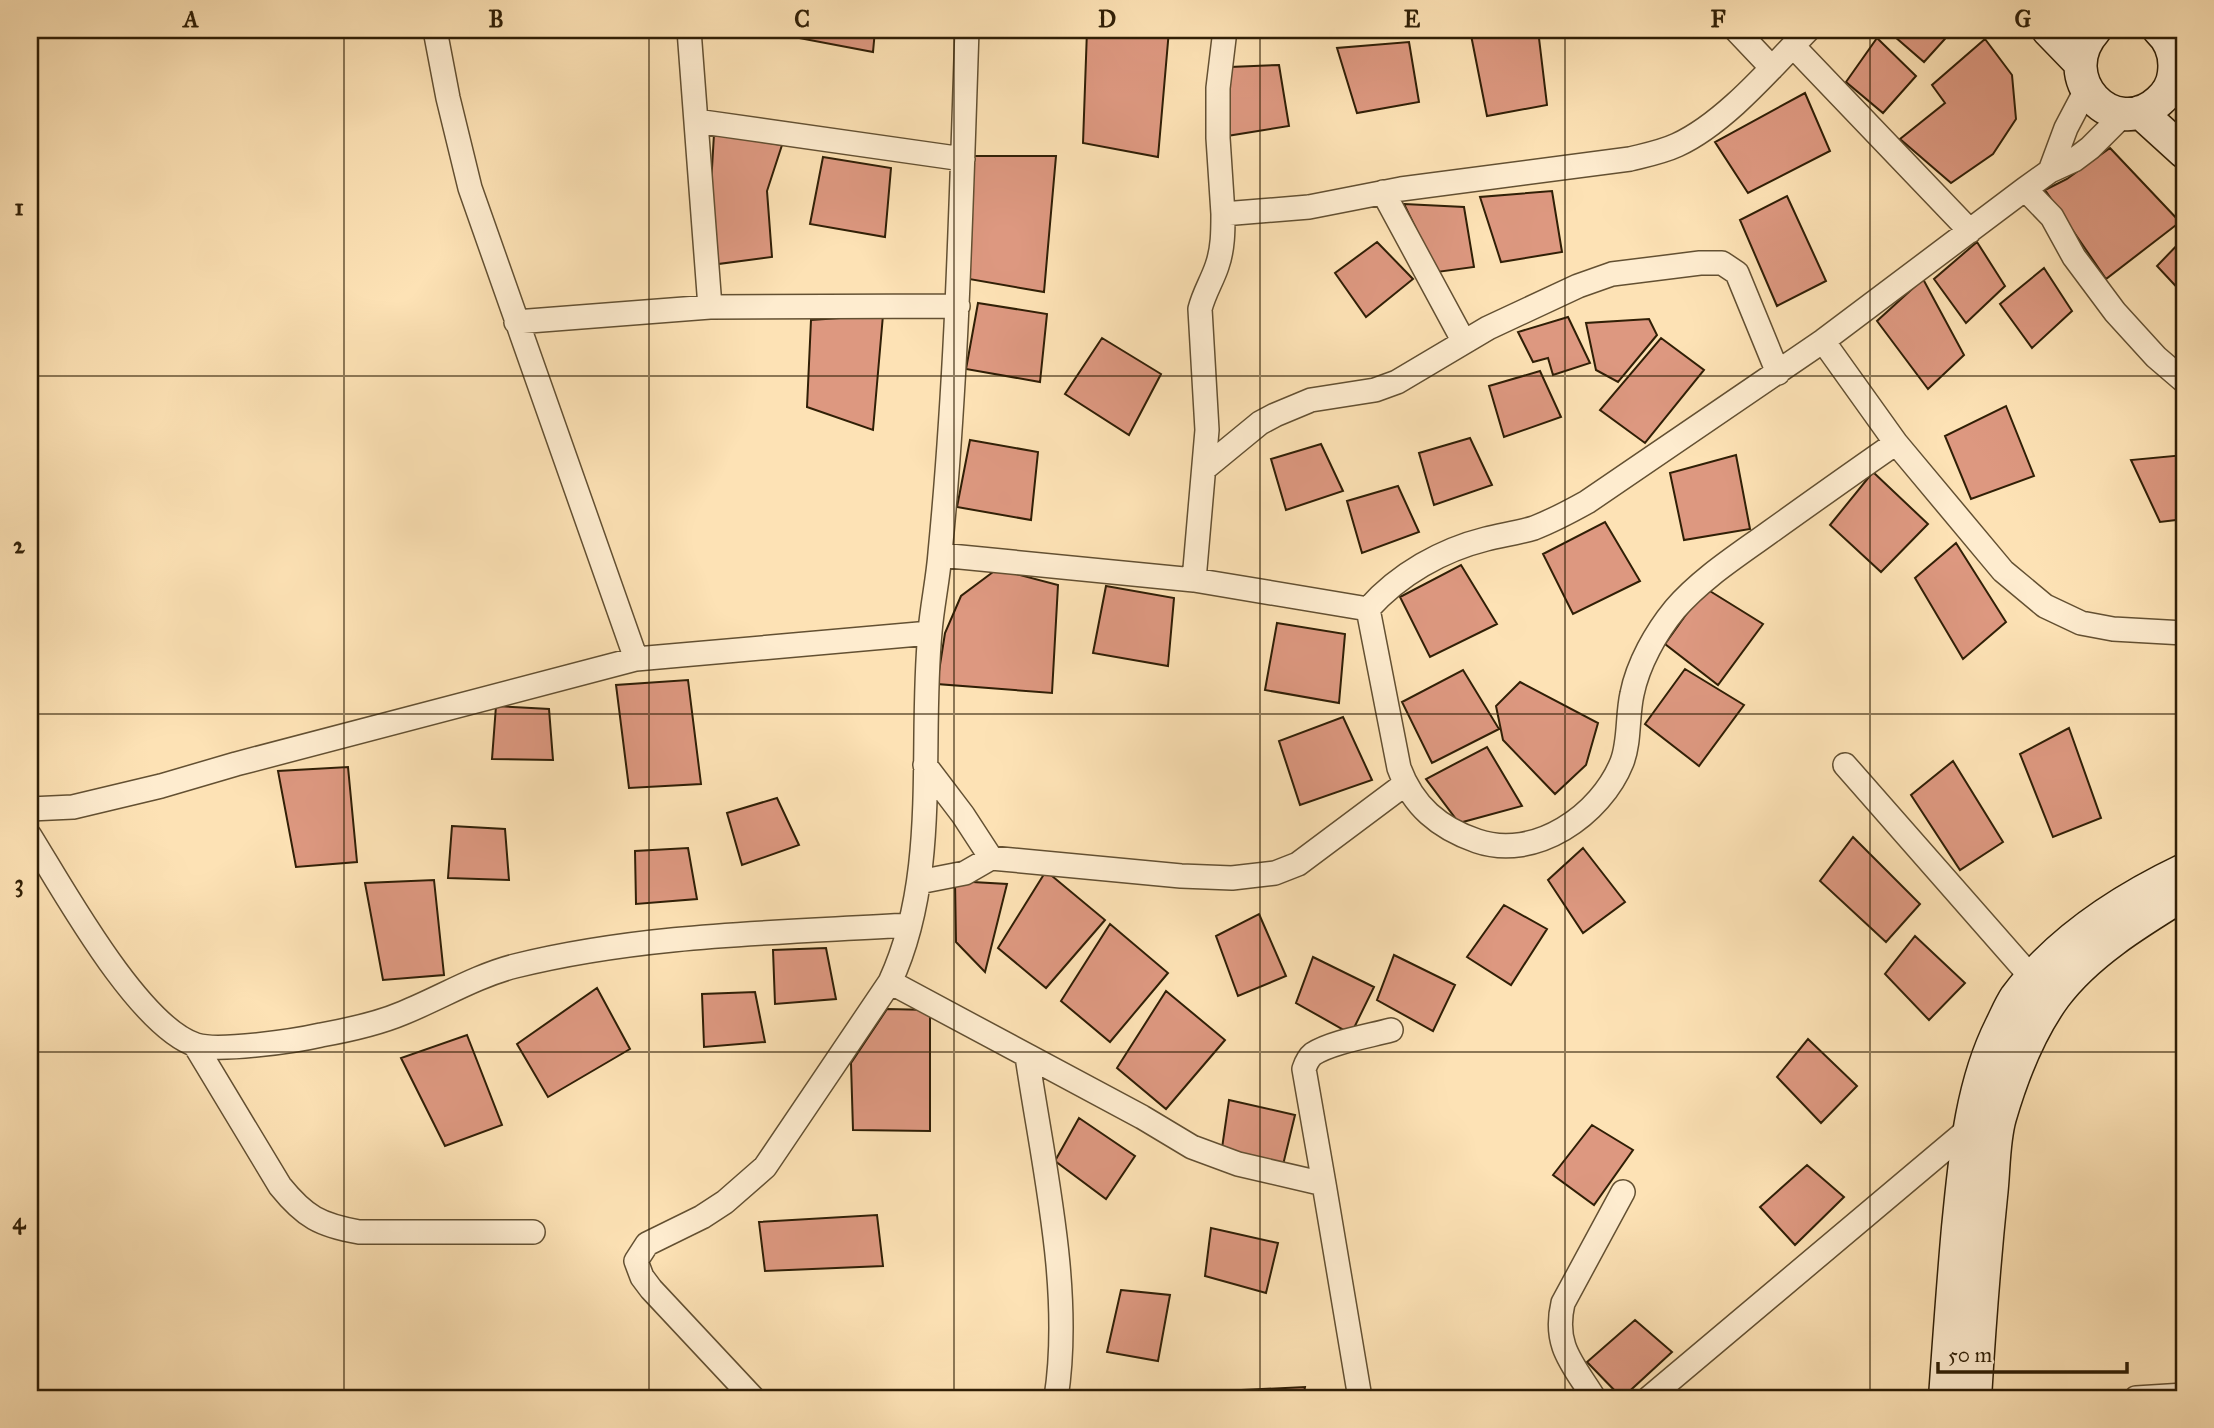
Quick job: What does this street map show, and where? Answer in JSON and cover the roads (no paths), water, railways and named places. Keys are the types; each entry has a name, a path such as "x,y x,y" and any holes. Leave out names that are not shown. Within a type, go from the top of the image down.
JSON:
{"main road":[{"path":"2048,30 2082,76 2091,97 2106,109 2132,113 2184,152"},
{"path":"2082,76 2082,49 2095,30"},
{"path":"2132,113 2158,103 2178,90 2171,45 2159,30"},
{"path":"1945,1398 1964,1170 1975,1101 1990,1048 2014,999 2044,964 2086,929 2129,899 2184,870"},
{"path":"1975,1398 1982,1282 2000,1119 2022,1057 2055,996 2068,982 2112,942 2141,920 2184,894"}],"street":[{"path":"435,30 470,188 636,659"},
{"path":"689,30 710,307"},
{"path":"753,1398 651,1289 642,1278 636,1261 647,1244 702,1217 725,1202 765,1167 890,982 903,954 919,882 930,633 940,555 958,306 967,30"},
{"path":"1194,580 1207,430 1200,309 1222,244 1218,101 1225,30"},
{"path":"1736,30 1772,68"},
{"path":"1223,214 1309,207 1383,192 1630,159 1655,153 1678,144 1707,126 1801,38 1970,231"},
{"path":"2050,171 2082,76"},
{"path":"1368,608 1401,578 1458,548 1531,529 1575,509 1778,373 2050,171 2074,160 2132,113"},
{"path":"696,121 963,159"},
{"path":"2025,189 2052,217 2074,257 2115,312 2156,357 2184,381"},
{"path":"1383,192 1464,342"},
{"path":"1204,469 1260,423 1275,415 1311,400 1375,390 1397,382 1464,342 1535,305 1612,274 1700,263 1722,263 1737,273 1778,373"},
{"path":"516,322 710,307 958,306"},
{"path":"1823,341 1896,443 2003,571 2045,606 2081,623 2113,629 2184,633"},
{"path":"1368,608 1399,768 1416,804 1453,831 1495,846 1516,847 1534,842 1552,835 1574,821 1597,803 1613,783 1624,758 1632,695 1641,665 1674,611 1712,574 1896,443"},
{"path":"940,555 1194,580 1368,608"},
{"path":"30,809 73,807 161,786 636,659 930,633"},
{"path":"925,765 969,823 991,858"},
{"path":"1845,765 2032,978"},
{"path":"919,882 965,873 991,858 1181,876 1231,878 1275,873 1298,864 1405,784"},
{"path":"30,836 110,964 141,1002 172,1032 195,1045 215,1048 274,1042 358,1028 400,1015 512,967 594,948 909,925"},
{"path":"890,982 1142,1117 1192,1147 1238,1164 1324,1184"},
{"path":"1360,1398 1304,1069 1313,1054 1391,1030"},
{"path":"195,1045 281,1186 297,1207 312,1219 333,1227 359,1232 533,1232"},
{"path":"1027,1056 1060,1276 1061,1367 1056,1398"},
{"path":"1648,1398 1971,1127"},
{"path":"1594,1398 1567,1356 1558,1323 1563,1303 1623,1192"},
{"path":"2136,1398 2184,1395"}]}
